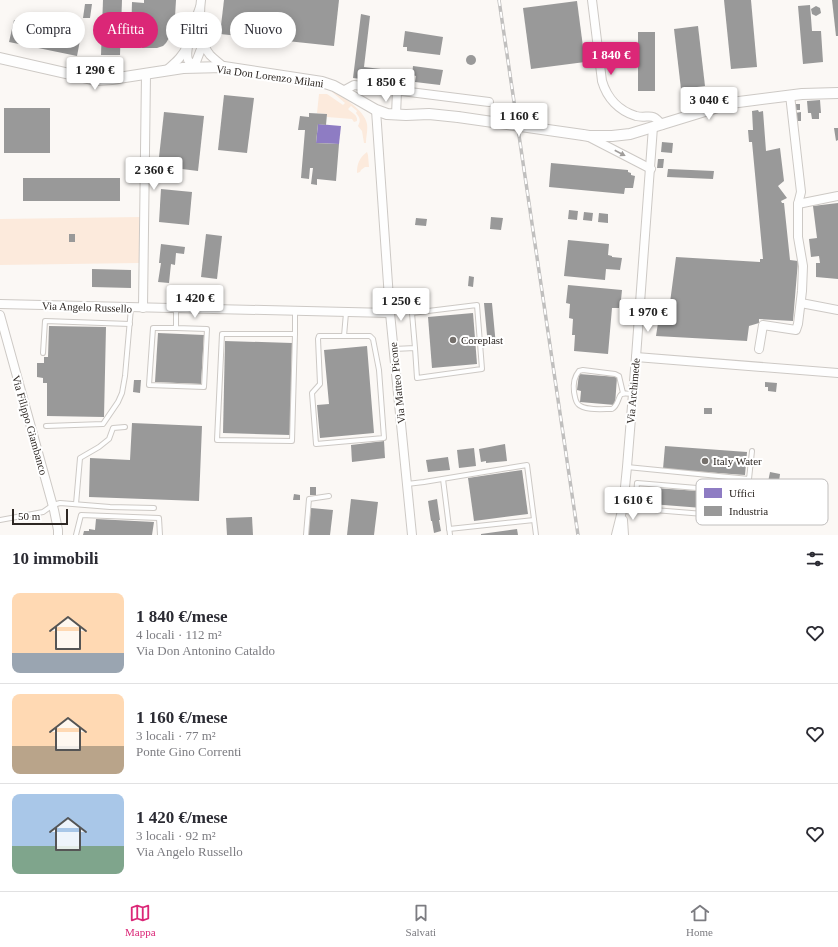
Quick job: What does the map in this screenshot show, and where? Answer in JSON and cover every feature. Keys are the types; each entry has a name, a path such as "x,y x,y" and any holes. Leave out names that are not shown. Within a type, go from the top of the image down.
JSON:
{"street":[{"path":"592,0 602,81 605,90 622,110 638,116 651,116 657,119 657,126"},
{"path":"168,69 178,60 186,48"},
{"path":"188,48 187,54 189,60 194,67"},
{"path":"194,67 201,48"},
{"path":"206,48 209,54 224,67"},
{"name":"Via Don Lorenzo Milani","path":"0,58 96,80 146,74 168,69 224,67 322,82 334,86 376,110 387,114 429,114 458,117 586,136"},
{"path":"143,308 146,74"},
{"path":"343,91 354,85 489,102"},
{"path":"396,91 396,115"},
{"path":"586,136 630,134 731,103 802,94 838,93"},
{"path":"759,349 763,325 796,330 801,303 802,266 798,237 798,204 801,192 790,96"},
{"name":"Via Matteo Picone","path":"376,110 390,314 412,535"},
{"name":"Via Archimede","path":"616,535 623,507 651,169 657,126"},
{"path":"586,136 651,169"},
{"path":"798,204 838,196"},
{"path":"801,303 838,310"},
{"name":"Via Angelo Russello","path":"0,304 390,314"},
{"name":"Via Filippo Giambanco","path":"0,315 53,505 58,535"},
{"path":"636,357 838,373"},
{"path":"623,507 624,535"}],"lane":[{"path":"477,305 482,369 417,378 415,348 412,313 477,305"},
{"path":"46,426 103,424 118,402 122,393 131,308"},
{"path":"176,309 176,328"},
{"path":"295,311 295,334 292,441 217,440 222,334 295,334"},
{"path":"344,336 346,312"},
{"path":"43,353 44,320 130,324"},
{"path":"153,328 176,328 207,329 204,387 149,385 153,328"},
{"path":"320,336 344,336 370,336 373,339 379,370 384,438 316,444 312,393 320,384 318,339 320,336"},
{"path":"393,349 415,348"},
{"path":"583,370 615,374 619,376 623,393 617,405 612,409 590,409 583,407 577,404 576,400 574,390 576,375 579,371 583,370"},
{"path":"623,393 632,394"},
{"path":"76,504 80,458 99,447 109,439 113,428 125,427"},
{"path":"627,467 749,479 752,451"},
{"path":"407,484 527,465 536,535"},
{"path":"443,479 450,535"},
{"path":"635,508 637,483 696,488"},
{"path":"306,535 309,499 330,496"},
{"path":"0,520 42,512 53,505 60,503 110,507 154,508"},
{"path":"623,507 696,513"},
{"path":"76,535 81,516 159,518 160,535"},
{"path":"449,529 534,520"}],"shaded area":[{"path":"331,91 347,100 362,114 367,124 366,143 364,143 362,131 358,126 360,121 356,113 357,111 351,106 348,109 356,116 357,119 357,121 354,122 352,119 327,117 327,114 317,113 319,94 327,94 343,105 345,103"},
{"path":"367,152 369,167 365,167 357,173 359,161"},
{"path":"140,217 139,263 0,265 0,219"}],"building: Uffici":[{"path":"318,124 341,126 339,144 316,143"}],"building: Industria":[{"path":"103,0 122,0 122,12 103,12"},
{"path":"144,0 176,0 175,12 166,12 166,43 163,46 158,48 158,12 132,12 132,2 144,3"},
{"path":"224,0 339,0 334,46 296,42 296,12 230,12 230,35 222,34"},
{"path":"724,0 751,0 757,67 731,69"},
{"path":"832,0 838,0 838,36 836,36"},
{"path":"577,1 585,62 531,69 523,8"},
{"path":"85,4 92,4 90,18 85,18"},
{"path":"810,5 812,31 821,31 823,62 803,64 798,6"},
{"path":"816,6 820,8 821,13 816,16 812,14 811,9"},
{"path":"361,14 370,16 364,67 381,69 380,81 353,78"},
{"path":"698,26 705,86 681,89 674,29"},
{"path":"12,29 12,43 9,42"},
{"path":"405,31 443,37 440,55 407,51 407,47 403,47"},
{"path":"638,32 655,32 655,91 638,91"},
{"path":"38,48 79,48 77,56"},
{"path":"101,48 120,48 120,55 101,55"},
{"path":"469,55 473,55 475,56 475,64 469,65 466,62 466,58"},
{"path":"413,66 443,70 440,85 415,82 416,76 412,75"},
{"path":"224,95 254,98 247,153 218,150"},
{"path":"820,100 821,113 819,113 819,119 812,119 811,113 808,113 807,101"},
{"path":"795,104 800,104 800,110 796,110"},
{"path":"4,108 50,108 50,153 4,153"},
{"path":"758,110 759,112 763,111 766,151 780,148 784,181 778,186 787,198 781,201 784,203 790,260 798,261 793,321 759,319 759,323 749,326 747,341 656,336 660,310 669,310 676,257 760,262 760,259 763,259 752,142 749,142 748,130 753,130 752,111"},
{"path":"164,112 204,116 198,171 158,166"},
{"path":"801,112 801,121 795,121 795,113"},
{"path":"309,113 327,114 326,125 318,124 316,143 339,144 336,181 317,179 317,185 311,184 313,168 310,168 309,179 301,178 305,130 298,130 300,116 309,117"},
{"path":"834,128 838,128 838,140 836,141"},
{"path":"662,142 673,143 672,153 661,152"},
{"path":"658,159 664,159 663,168 657,168"},
{"path":"551,163 628,170 631,175 635,176 633,188 625,188 624,194 549,187"},
{"path":"668,169 714,171 713,179 667,177"},
{"path":"23,178 120,178 120,201 23,201"},
{"path":"161,189 192,192 189,225 159,222"},
{"path":"838,203 838,279 816,277 816,263 820,263 819,256 811,257 809,239 817,238 813,206"},
{"path":"569,210 578,211 577,220 568,219"},
{"path":"584,212 593,213 592,221 583,220"},
{"path":"599,213 608,214 608,223 598,222"},
{"path":"491,217 503,218 501,230 490,229"},
{"path":"416,218 427,219 426,226 415,225"},
{"path":"69,234 75,234 75,242 69,242"},
{"path":"206,234 222,236 217,279 201,277"},
{"path":"568,240 609,244 608,255 622,258 620,270 606,269 605,280 564,276"},
{"path":"161,244 185,247 184,254 176,253 175,265 171,264 169,283 158,282 161,263 159,263"},
{"path":"92,269 131,270 131,288 92,287"},
{"path":"469,276 474,277 473,287 468,286"},
{"path":"568,285 622,290 619,308 612,308 608,354 574,351 575,335 572,335 573,319 569,318 570,304 566,303"},
{"path":"484,303 492,303 496,346 488,346"},
{"name":"Coreplast","path":"473,313 477,364 432,368 428,317"},
{"path":"49,326 106,327 104,417 47,416 47,383 43,383 43,378 37,377 37,363 44,363 44,357 48,357"},
{"path":"158,333 204,335 201,384 155,382"},
{"path":"225,341 292,343 290,435 223,433"},
{"path":"367,346 374,433 320,438 317,405 329,404 324,350"},
{"path":"579,374 617,377 615,405 580,402 581,391 577,390"},
{"path":"134,380 141,380 140,393 133,392"},
{"path":"765,382 777,383 776,392 768,391 768,387 765,387"},
{"path":"704,408 712,408 712,414 704,414"},
{"path":"132,423 202,426 199,501 89,497 90,458 130,460"},
{"path":"384,441 385,458 352,462 351,445"},
{"path":"505,444 507,461 481,462 479,449"},
{"name":"Italy Water","path":"665,446 747,452 745,475 663,469"},
{"path":"474,448 476,466 459,468 457,450"},
{"path":"448,457 450,470 428,472 426,460"},
{"path":"522,470 528,514 474,521 468,478"},
{"path":"770,472 780,474 779,479 769,479"},
{"path":"310,487 316,487 316,495 310,495"},
{"path":"639,487 696,491 696,508 638,503"},
{"path":"294,494 300,495 300,500 293,500"},
{"path":"351,499 378,502 374,535 347,535"},
{"path":"437,499 441,531 434,533 428,501"},
{"path":"311,508 333,510 330,535 308,535"},
{"path":"252,517 253,535 227,535 226,518"},
{"path":"96,519 154,522 152,535 83,535 84,531 89,531 89,529 95,530"},
{"path":"517,529 518,535 481,535 481,534"}],"railway":[{"path":"499,0 578,535"}],"place":[{"name":"Coreplast","path":"453,340"},
{"name":"Italy Water","path":"705,461"}]}
